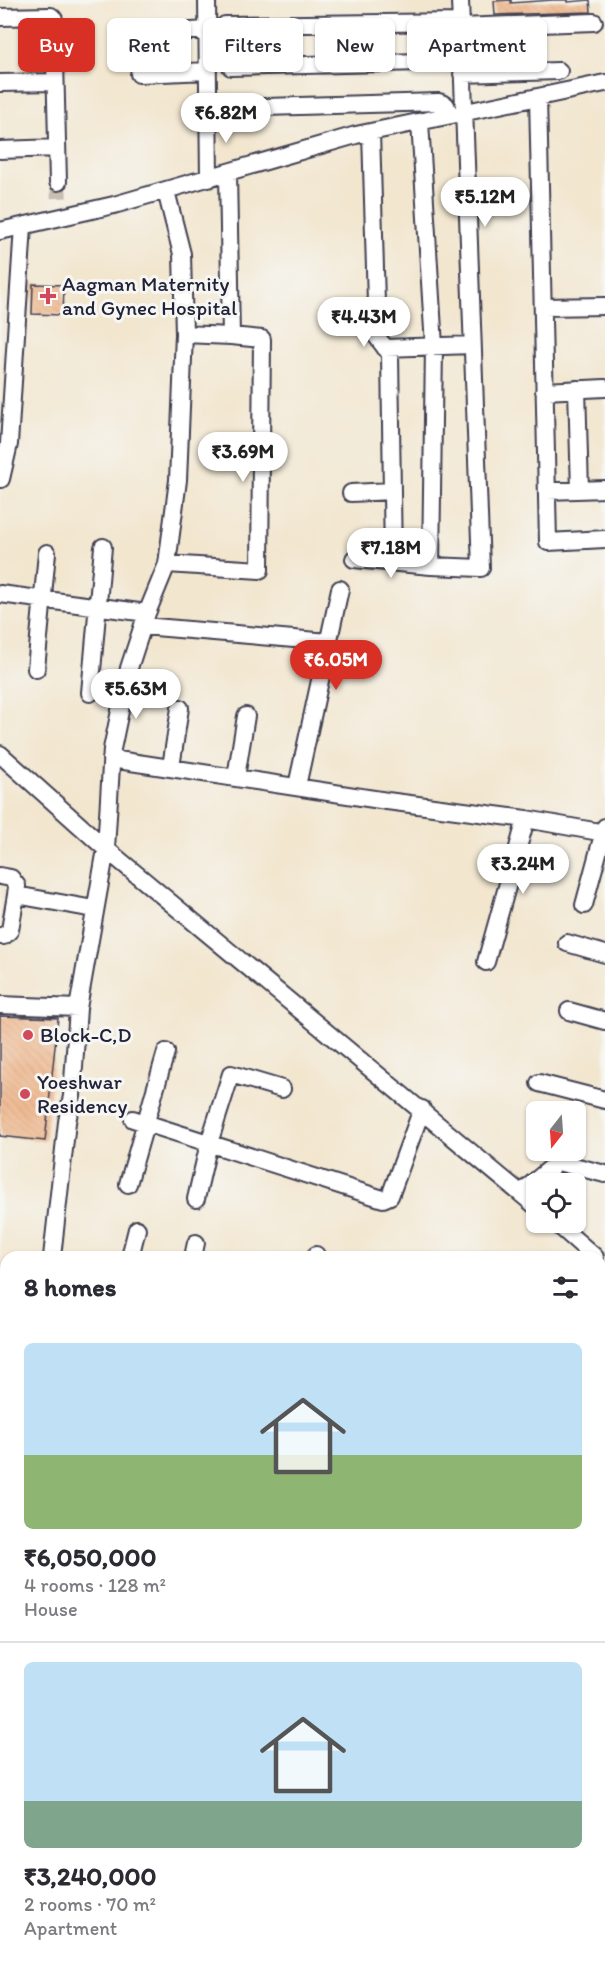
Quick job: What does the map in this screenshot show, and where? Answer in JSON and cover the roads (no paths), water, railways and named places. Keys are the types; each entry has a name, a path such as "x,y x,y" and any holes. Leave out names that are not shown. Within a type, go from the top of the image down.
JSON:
{"street":[{"path":"207,0 207,18"},
{"path":"460,0 460,18"},
{"path":"0,17 51,16 54,19 58,182"},
{"path":"547,23 594,22"},
{"path":"303,25 407,24"},
{"path":"303,67 407,68"},
{"path":"139,74 203,71"},
{"path":"547,71 559,71"},
{"path":"208,72 209,178"},
{"path":"354,559 481,568 472,345 456,114 461,72"},
{"path":"0,83 55,82"},
{"path":"0,231 23,226 59,210 166,190 371,132 605,83"},
{"path":"538,97 548,543 605,539"},
{"path":"231,108 439,102 456,114"},
{"path":"420,122 434,346 432,566"},
{"path":"371,132 377,337 390,354 393,562"},
{"path":"0,150 57,148"},
{"path":"228,173 231,336"},
{"path":"53,1251 72,1096 78,1008 106,849 111,759 129,668 167,564 178,480 184,334 182,254 166,190"},
{"path":"2,479 9,444 23,226"},
{"path":"543,307 605,306"},
{"path":"167,564 260,570 262,339 184,334"},
{"path":"385,348 472,345"},
{"path":"544,391 605,388"},
{"path":"577,389 580,490"},
{"path":"547,491 605,489"},
{"path":"351,493 392,491"},
{"path":"90,693 103,547"},
{"path":"36,669 47,553"},
{"path":"297,786 340,589"},
{"path":"0,594 99,607 145,620 329,642"},
{"path":"171,767 180,708"},
{"path":"236,777 246,716"},
{"path":"0,754 106,849 526,1197"},
{"path":"111,759 604,831 584,905"},
{"path":"486,962 526,819"},
{"path":"0,876 11,878 17,886 10,930 4,936 0,936"},
{"path":"16,895 94,909"},
{"path":"567,944 605,954"},
{"path":"0,1005 78,1008"},
{"path":"569,1011 605,1021"},
{"path":"128,1184 139,1121 166,1052"},
{"path":"196,1199 209,1143 231,1074 282,1089"},
{"path":"539,1083 605,1100"},
{"path":"139,1121 382,1199 390,1196 422,1109"},
{"path":"521,1193 558,1162 605,1174"},
{"path":"132,1251 137,1229"},
{"path":"568,1233 588,1251"}],"tunnel":[{"path":"58,182 59,203"}],"place":[{"name":"Aagman Maternity and Gynec Hospital","path":"48,296"},
{"name":"Block-C,D","path":"28,1035"},
{"name":"Yoeshwar Residency","path":"25,1094"}]}
